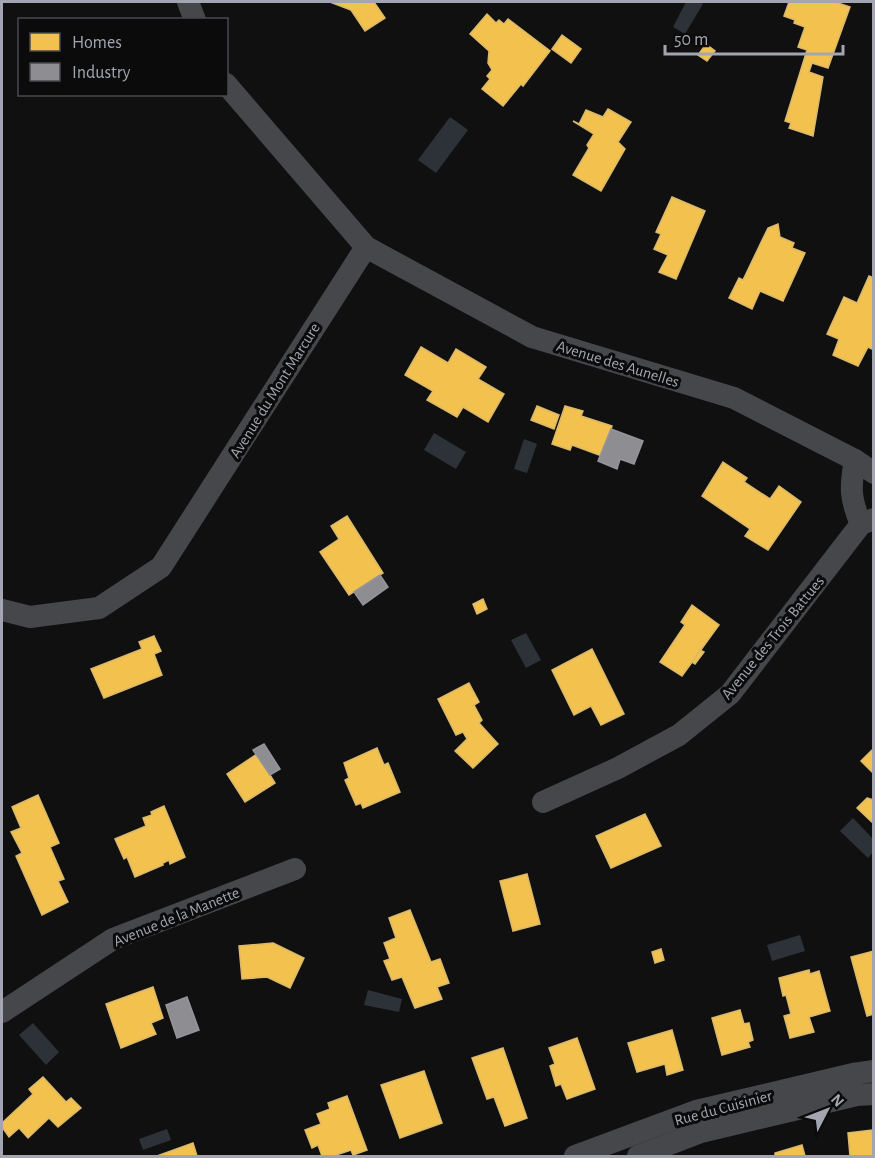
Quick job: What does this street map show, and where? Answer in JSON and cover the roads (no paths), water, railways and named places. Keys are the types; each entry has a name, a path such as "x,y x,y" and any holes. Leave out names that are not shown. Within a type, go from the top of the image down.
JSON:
{"street":[{"path":"188,2 194,18"},
{"path":"228,86 366,247"},
{"name":"Avenue des Aunelles","path":"366,247 532,337 734,398 864,467"},
{"name":"Avenue du Mont Marcure","path":"2,610 30,617 99,608 161,567 366,247"},
{"name":"Avenue des Trois Battues","path":"543,802 618,768 680,735 730,694 867,521 852,505 851,481 864,467"},
{"name":"Avenue de la Manette","path":"2,1012 113,939 295,869"},
{"name":"Rue du Cuisinier","path":"575,1156 696,1111 873,1071"},
{"name":"Rue du Cuisinier","path":"638,1156 701,1132 857,1095 873,1094"}]}
